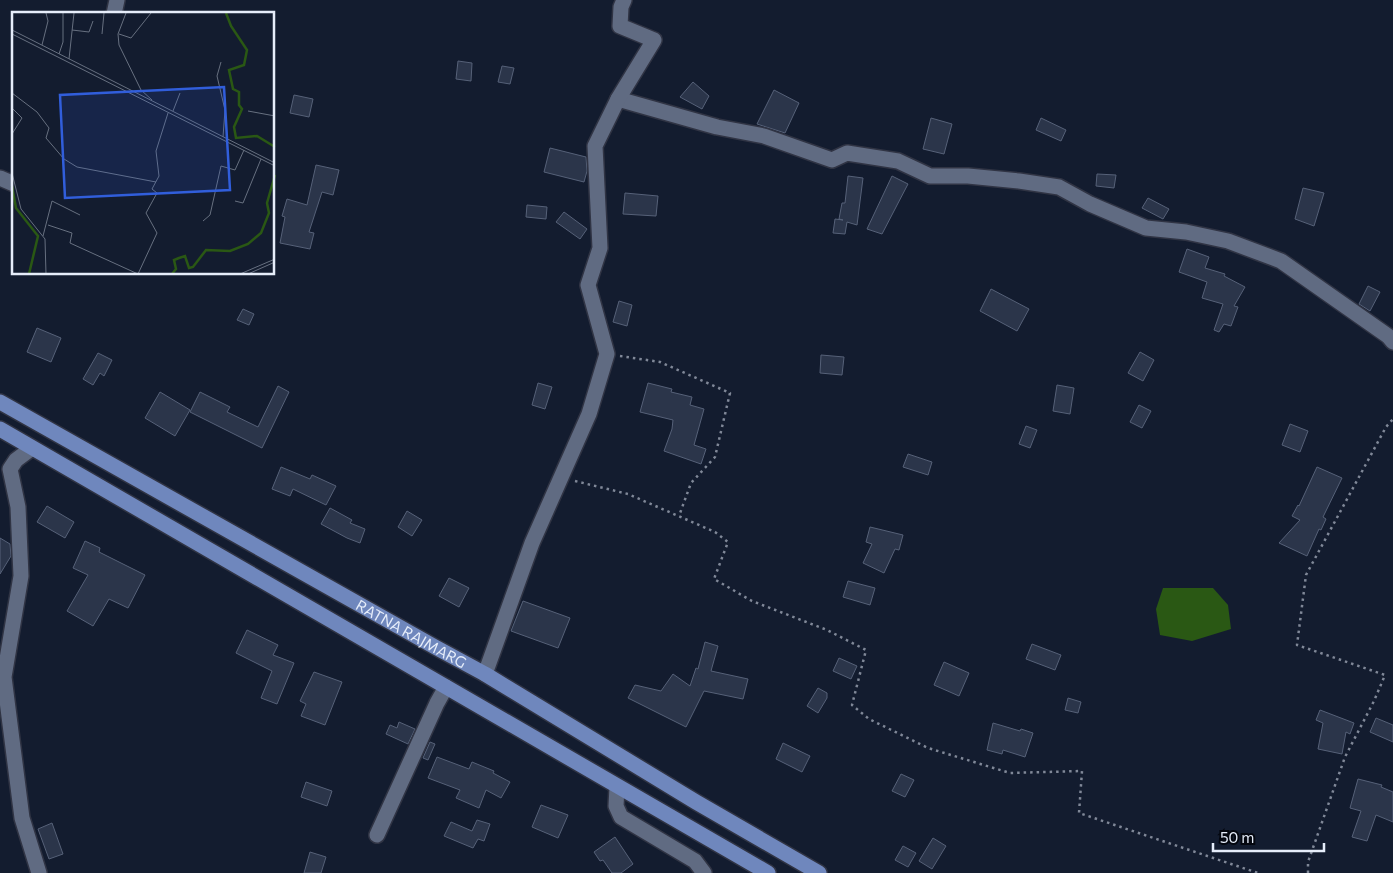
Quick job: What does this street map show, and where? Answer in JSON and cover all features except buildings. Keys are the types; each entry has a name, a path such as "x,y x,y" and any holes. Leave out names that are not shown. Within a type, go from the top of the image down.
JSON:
{"main road":[{"name":"RATNA RAJMARG","path":"0,402 485,674 696,802 819,873"},
{"name":"RATNA RAJMARG","path":"0,430 768,873"}],"street":[{"path":"485,674 532,543 589,414 608,354 588,285 600,248 595,146 618,99 654,40 620,26 621,8 624,0"},
{"path":"618,99 717,127 764,136 832,160 847,153 898,160 930,176 968,176 1059,187 1090,204 1146,228 1186,232 1228,241 1281,261 1388,336 1393,342"},
{"path":"0,178 12,183"},
{"path":"32,448 16,460 10,469 18,507 21,576 4,677 22,818 39,873"},
{"path":"377,835 446,686"},
{"path":"617,787 616,806 621,817 695,861 704,873"}],"path":[{"path":"608,354 660,362 730,393 715,457 691,483 680,516"},
{"path":"1308,873 1308,862 1345,757 1374,701 1385,675 1297,645 1306,575 1386,427 1393,419"},
{"path":"560,479 628,494 715,532 728,542 714,579 752,601 827,630 866,650 852,705 869,719 928,748 1010,772 1082,771 1079,813 1258,873"}],"shaded area":[{"path":"1163,588 1213,588 1228,605 1231,629 1192,641 1160,635 1156,609"}]}
